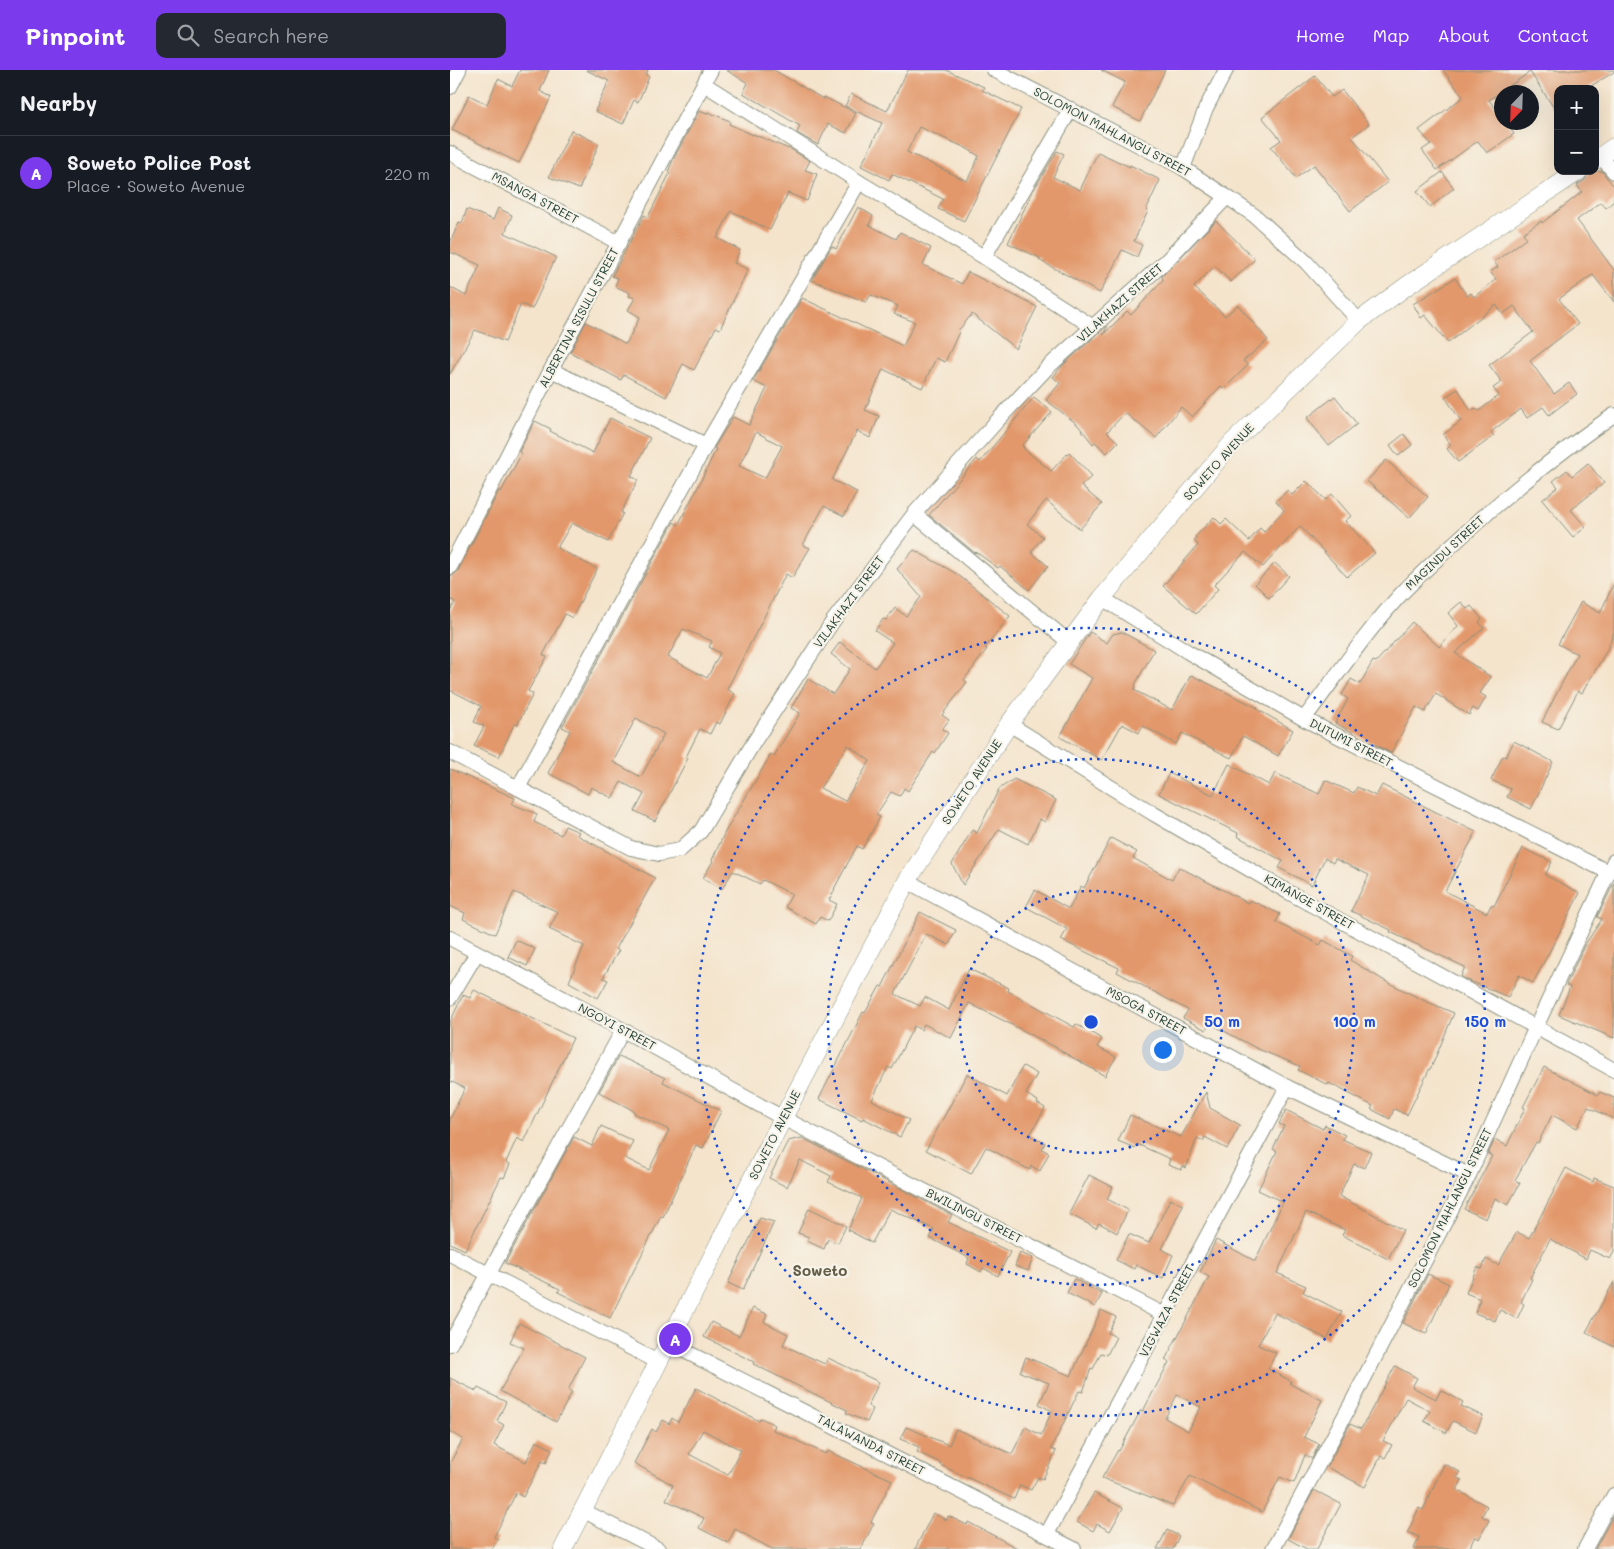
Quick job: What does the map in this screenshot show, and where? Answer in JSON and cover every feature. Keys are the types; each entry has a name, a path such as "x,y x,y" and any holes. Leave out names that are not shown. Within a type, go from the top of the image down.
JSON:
{"street":[{"path":"450,87 459,70"},
{"name":"ALBERTINA SISULU STREET","path":"450,568 551,370 711,70"},
{"name":"SOLOMON MAHLANGU STREET","path":"994,70 1183,168 1227,197 1254,216 1306,262 1359,321"},
{"path":"1183,168 1206,108 1226,70"},
{"path":"704,84 859,182 984,257 1093,327"},
{"path":"984,257 1071,110"},
{"name":"MSANGA STREET","path":"450,153 619,242"},
{"path":"1603,155 1614,172"},
{"name":"SOWETO AVENUE","path":"563,1549 783,1118 907,881 1009,724 1102,598 1232,442 1359,321 1408,285 1573,175"},
{"path":"518,788 706,445 859,182"},
{"name":"VILAKHAZI STREET","path":"450,752 631,848 659,854 680,850 701,831 754,742 833,621 914,514 1047,368 1168,260 1227,197"},
{"path":"551,370 706,445"},
{"name":"MAGINDU STREET","path":"1304,719 1402,594 1455,542 1575,440 1614,415"},
{"path":"914,514 1070,643"},
{"name":"DUTUMI STREET","path":"1102,598 1188,652 1304,719 1611,866"},
{"name":"KIMANGE STREET","path":"1009,724 1154,814 1273,883 1614,1070"},
{"name":"SOLOMON MAHLANGU STREET","path":"1273,1549 1352,1402 1469,1175 1611,866"},
{"name":"MSOGA STREET","path":"907,881 1287,1087 1469,1175"},
{"name":"NGOYI STREET","path":"450,938 783,1118"},
{"path":"450,998 477,953"},
{"path":"450,1344 623,1030"},
{"name":"VIGWAZA STREET","path":"1047,1534 1287,1087"},
{"name":"BWILINGU STREET","path":"783,1118 1165,1315"},
{"path":"450,1254 658,1362"},
{"name":"TALAWANDA STREET","path":"669,1343 1074,1549"},
{"path":"1585,1549 1614,1495"},
{"path":"584,1510 658,1549"}],"building":[{"path":"520,70 549,70 540,91 551,97 519,163 452,130 469,95 487,104 498,79 512,86"},
{"path":"586,70 648,70 646,75 649,77 638,102 634,100 623,124 595,111 609,81"},
{"path":"726,70 774,70 823,99 824,97 856,113 846,133 828,124 818,145 797,133 800,126 743,93 748,83"},
{"path":"908,70 946,70 984,87 982,90 1021,109 964,221 938,209 943,199 892,174 889,180 861,166 882,123 845,106 851,94 887,111","holes":["919,127 966,148 979,156 967,181 907,152"]},
{"path":"1101,70 1165,70 1140,121 1112,107 1125,82"},
{"path":"1443,70 1614,70 1614,72 1593,85 1554,85 1554,108 1530,72 1511,85 1494,85 1494,97 1489,100 1494,107 1494,130 1511,130 1514,134 1487,153 1478,141 1437,170 1422,150 1431,144 1419,130 1463,97"},
{"path":"1315,76 1332,97 1342,90 1369,124 1352,137 1388,182 1350,211 1314,165 1296,178 1271,147 1281,140 1262,117"},
{"path":"699,111 707,114 708,112 730,121 729,124 753,135 789,148 810,161 805,170 817,174 807,201 788,193 770,230 731,211 717,238 740,250 734,263 748,269 720,329 716,327 694,370 683,364 666,397 624,375 621,380 570,352 586,322 626,344 640,317 628,310 635,298 629,296 630,293 615,286 618,278 612,276 644,215 648,217 670,173 668,172 673,160"},
{"path":"571,130 599,144 579,189 549,177"},
{"path":"1057,151 1064,154 1053,177 1080,190 1098,152 1160,180 1134,241 1142,245 1137,257 1122,250 1100,293 1039,260 1040,258 1008,243 1033,191"},
{"path":"1599,171 1602,171 1614,186 1614,201 1606,208 1601,202 1577,220 1614,270 1614,302 1593,275 1588,278 1559,299 1578,324 1530,361 1554,394 1569,383 1577,394 1549,415 1543,407 1527,418 1521,409 1491,432 1494,436 1458,462 1447,449 1451,445 1443,435 1461,421 1445,397 1458,389 1471,411 1475,408 1479,411 1499,395 1493,388 1502,382 1489,365 1533,332 1514,306 1503,314 1496,305 1448,343 1425,315 1421,318 1413,304 1455,278 1467,296 1471,293 1474,297 1496,279 1490,272 1498,267 1494,262 1527,238 1523,233 1541,221 1542,223 1582,192 1577,185 1585,180 1587,175 1599,175"},
{"path":"1442,172 1454,188 1430,207 1417,191"},
{"path":"858,207 873,216 869,225 896,239 900,232 931,248 923,265 962,284 968,272 1037,307 1016,349 972,314 958,331 945,362 936,358 922,388 883,369 865,410 879,416 870,438 857,431 832,480 857,492 844,516 824,506 803,545 810,548 792,578 786,574 727,689 735,694 720,724 716,722 710,734 700,729 686,757 688,758 655,821 635,811 644,794 621,782 612,798 591,787 588,794 548,773 570,731 562,727 674,522 678,525 716,449 714,448 733,417 749,425 767,388 753,381 802,298 903,346 915,322 894,314 898,306 871,295 866,302 812,280 832,246 836,249","holes":["756,432 782,446 765,478 739,466","683,629 712,641 709,647 720,653 707,678 668,657","636,718 664,734 641,777 613,762"]},
{"path":"498,208 512,215 505,233 556,257 532,309 521,304 505,342 475,330 450,374 450,287 466,296 480,265 450,252 450,243 459,222 462,223 467,209 493,220"},
{"path":"1216,221 1255,259 1231,282 1215,266 1194,287 1225,316 1238,305 1268,340 1243,361 1248,365 1224,389 1221,386 1192,417 1181,407 1156,438 1125,413 1107,432 1118,442 1107,453 1095,442 1093,444 1077,424 1046,400 1060,383 1053,377 1063,365 1108,325 1103,335 1127,311 1131,315 1163,280 1162,276"},
{"path":"1335,396 1357,424 1329,446 1307,418"},
{"path":"1034,397 1052,412 1022,446 1023,448 1051,471 1069,452 1092,476 1081,486 1102,504 1080,529 1046,500 1027,524 1043,537 1031,552 1048,566 1029,590 1000,566 998,568 975,553 929,515 977,459 980,462"},
{"path":"610,418 650,438 631,476 638,480 608,542 572,523 557,548 597,569 572,618 565,614 543,655 547,657 528,691 533,694 517,725 514,724 499,757 474,746 484,726 474,722 481,706 450,690 450,611 455,602 450,599 450,576 458,571 499,491 501,492 522,453 519,452 535,421 551,429 550,431 593,453"},
{"path":"1404,434 1412,445 1398,456 1390,445"},
{"path":"1386,460 1428,497 1409,518 1367,481"},
{"path":"1588,463 1604,483 1571,510 1586,527 1573,537 1542,500 1558,487 1553,481 1567,470 1572,476"},
{"path":"1306,481 1326,500 1332,494 1351,516 1345,521 1375,553 1347,577 1300,526 1263,567 1245,552 1214,585 1218,589 1196,614 1163,586 1198,545 1194,541 1195,537 1214,517 1221,524 1226,519 1249,541 1260,528 1264,532 1284,510 1276,501 1288,490 1292,495"},
{"path":"914,550 957,574 1010,616 985,648 987,649 964,680 967,682 942,715 949,720 942,729 948,733 935,753 933,752 908,791 904,788 900,796 891,792 876,815 880,817 862,849 857,846 829,900 837,904 828,921 820,917 816,924 785,907 792,894 763,880 760,884 733,871 722,889 703,878 713,861 725,832 771,754 774,756 800,713 791,708 808,679 833,694 850,669 831,654 840,642 875,668 893,643 875,631 883,619 886,620 895,608 906,616 921,597 897,569","holes":["848,745 870,761 845,801 820,788"]},
{"path":"1275,563 1289,576 1269,598 1255,584"},
{"path":"1614,583 1614,632 1607,650 1582,693 1578,691 1558,729 1542,722 1577,654 1558,644 1581,602 1600,613"},
{"path":"1461,602 1467,609 1471,606 1482,619 1479,622 1484,628 1455,653 1491,677 1480,693 1486,697 1478,711 1473,708 1469,715 1436,694 1425,712 1416,707 1391,753 1335,723 1348,699 1342,695 1351,679 1360,684 1373,661 1376,662 1412,622 1439,647 1458,626 1448,613"},
{"path":"1090,632 1107,643 1113,634 1122,632 1154,650 1134,690 1172,710 1191,675 1258,708 1293,730 1278,756 1243,736 1231,758 1182,733 1176,744 1143,726 1139,733 1122,724 1102,760 1060,737 1092,678 1069,664"},
{"path":"1514,741 1553,762 1531,809 1507,797 1511,789 1491,780 1503,756 1506,757"},
{"path":"1229,764 1269,785 1275,773 1319,794 1325,780 1354,793 1357,787 1376,796 1382,785 1476,832 1445,891 1487,913 1491,905 1494,906 1523,848 1552,862 1545,875 1580,893 1533,983 1519,975 1508,997 1465,979 1461,976 1465,967 1390,932 1391,930 1351,911 1369,875 1335,859 1333,863 1325,858 1312,885 1279,868 1283,861 1237,836 1238,833 1159,794 1169,773 1213,795"},
{"path":"450,769 515,798 512,804 537,814 534,822 561,835 565,826 579,832 577,835 655,878 616,949 619,950 603,978 608,980 598,998 569,982 584,946 549,929 558,912 514,892 495,934 463,919 465,913 450,906"},
{"path":"1014,779 1056,800 1045,822 1040,819 1028,844 999,829 963,885 952,864 972,830 977,833 999,789"},
{"path":"1111,838 1137,852 1133,858 1172,880 1179,867 1248,903 1250,900 1280,914 1276,922 1320,945 1323,940 1352,956 1350,960 1385,981 1454,1013 1431,1068 1407,1115 1394,1109 1390,1119 1371,1109 1373,1106 1329,1083 1328,1085 1298,1070 1300,1066 1258,1049 1209,1023 1206,1030 1183,1018 1188,1010 1117,972 1119,968 1061,940 1067,929 1026,907 1035,890 1069,909 1081,886 1084,888"},
{"path":"1614,883 1614,1038 1559,1015 1570,987 1566,985 1584,946 1602,919 1597,917"},
{"path":"920,912 956,930 949,945 926,934 895,994 920,1006 925,997 949,1010 969,969 1009,988 1008,991 1074,1027 1076,1024 1102,1039 1097,1047 1116,1057 1105,1076 1061,1050 969,1003 951,1038 924,1024 921,1030 914,1026 892,1069 888,1067 872,1100 909,1120 900,1137 819,1099 863,1012 865,1013 880,986 882,987"},
{"path":"516,940 535,949 527,966 508,957"},
{"path":"474,990 573,1038 524,1142 517,1138 506,1162 510,1164 504,1178 501,1177 465,1250 450,1243 450,1119 465,1088 450,1081 450,1022 463,995 470,998"},
{"path":"619,1056 665,1078 663,1082 721,1111 703,1148 696,1145 663,1217 661,1216 610,1318 558,1292 560,1289 505,1263 574,1137 592,1146 601,1126 633,1141 625,1158 649,1170 669,1130 634,1113 634,1111 599,1092"},
{"path":"1023,1066 1037,1074 1026,1094 1045,1108 1030,1135 1045,1143 1042,1149 1049,1153 1040,1171 1031,1166 1030,1170 986,1147 971,1174 926,1150 967,1074 1007,1096"},
{"path":"1544,1067 1598,1095 1600,1092 1614,1098 1614,1119 1588,1107 1577,1128 1552,1115 1538,1143 1536,1142 1515,1180 1520,1183 1508,1205 1495,1198 1486,1219 1464,1209 1492,1156 1488,1154 1495,1139 1507,1146 1525,1108 1523,1107"},
{"path":"1206,1092 1210,1108 1240,1125 1227,1149 1205,1137 1203,1141 1197,1138 1186,1168 1183,1166 1181,1170 1168,1165 1170,1159 1137,1144 1135,1148 1118,1141 1130,1115 1181,1137"},
{"path":"1286,1110 1323,1129 1325,1125 1345,1135 1342,1139 1371,1152 1364,1168 1354,1164 1339,1196 1403,1230 1388,1259 1342,1235 1345,1230 1306,1212 1277,1273 1306,1286 1303,1292 1342,1312 1327,1339 1275,1313 1258,1345 1276,1353 1268,1369 1291,1381 1290,1384 1322,1400 1304,1437 1319,1444 1312,1459 1305,1455 1294,1483 1280,1477 1262,1512 1190,1476 1173,1506 1102,1478 1141,1410 1143,1411 1169,1362 1165,1360 1209,1277 1200,1272 1216,1240 1255,1261 1283,1202 1258,1190 1277,1151 1273,1149 1284,1126 1279,1124","holes":["1177,1395 1201,1407 1188,1431 1165,1418"]},
{"path":"802,1138 952,1215 948,1222 1010,1252 998,1276 983,1268 981,1272 967,1264 969,1258 930,1238 934,1229 890,1209 872,1243 848,1230 862,1198 828,1182 831,1176 800,1160 787,1187 769,1178 788,1141"},
{"path":"1566,1168 1593,1182 1594,1178 1614,1186 1614,1252 1610,1259 1590,1250 1586,1259 1550,1239 1530,1278 1532,1279 1521,1302 1524,1304 1517,1319 1500,1310 1495,1321 1475,1313 1480,1299 1466,1293 1477,1267 1482,1269 1486,1259 1498,1265 1517,1232 1529,1238"},
{"path":"1089,1175 1113,1187 1107,1199 1128,1210 1117,1233 1099,1223 1096,1228 1069,1214"},
{"path":"1170,1199 1183,1205 1162,1249 1173,1255 1163,1278 1136,1265 1134,1269 1116,1260 1129,1234 1149,1243"},
{"path":"809,1208 846,1226 838,1243 828,1239 824,1249 807,1241 809,1237 798,1233"},
{"path":"760,1218 774,1222 743,1290 728,1283"},
{"path":"1020,1253 1033,1258 1028,1271 1015,1266"},
{"path":"1428,1274 1449,1284 1426,1334 1403,1323"},
{"path":"1074,1279 1102,1294 1095,1307 1067,1293"},
{"path":"1614,1282 1614,1347 1586,1332"},
{"path":"753,1308 767,1314 764,1322 788,1334 783,1345 825,1364 828,1358 879,1382 868,1406 873,1409 867,1422 846,1413 847,1410 753,1364 754,1362 704,1337 711,1322 739,1336"},
{"path":"1101,1310 1116,1317 1108,1333 1116,1337 1107,1355 1101,1353 1093,1369 1091,1368 1083,1392 1079,1391 1051,1449 1056,1451 1043,1479 1038,1477 1031,1490 1020,1485 1014,1499 940,1465 941,1463 917,1452 919,1447 900,1439 906,1427 949,1445 956,1429 1012,1454 1025,1427 1041,1435 1052,1411 1039,1404 1049,1383 1020,1372 1026,1357 1071,1376"},
{"path":"519,1323 585,1357 568,1390 572,1392 556,1422 500,1391 524,1348 510,1342"},
{"path":"1395,1366 1417,1378 1412,1387 1436,1399 1441,1390 1463,1402 1461,1406 1483,1416 1476,1432 1453,1421 1446,1433 1424,1421 1430,1411 1406,1398 1383,1441 1392,1445 1385,1458 1381,1456 1365,1487 1327,1467 1350,1424 1361,1429"},
{"path":"450,1378 476,1391 478,1388 506,1402 497,1421 504,1425 494,1445 526,1462 536,1441 552,1449 546,1463 542,1461 523,1497 516,1493 494,1537 498,1539 492,1549 450,1549 450,1463 463,1439 450,1432"},
{"path":"696,1388 759,1421 761,1418 775,1425 773,1430 826,1454 828,1451 892,1480 871,1522 874,1523 861,1549 772,1549 735,1529 728,1543 699,1528 704,1518 666,1500 673,1485 634,1463 652,1429 656,1432 663,1420 669,1424 672,1418 678,1422","holes":["703,1430 741,1450 728,1475 689,1454"]},
{"path":"1444,1464 1460,1472 1457,1478 1462,1480 1457,1490 1487,1506 1482,1516 1489,1520 1479,1539 1475,1536 1469,1549 1414,1549 1419,1537 1408,1532 1419,1508 1423,1510"},
{"path":"1314,1490 1341,1504 1317,1549 1307,1549 1288,1539"},
{"path":"1094,1493 1123,1508 1110,1531 1097,1524 1093,1531 1077,1522"},
{"path":"933,1513 947,1520 948,1516 967,1525 968,1522 1019,1549 915,1549"},
{"path":"1614,1514 1614,1549 1595,1549"},
{"path":"1167,1530 1179,1536 1173,1549 1157,1549"}],"place":[{"name":"Soweto Police Post","path":"675,1339"}],"district":[{"name":"Soweto","path":"820,1271"}]}
